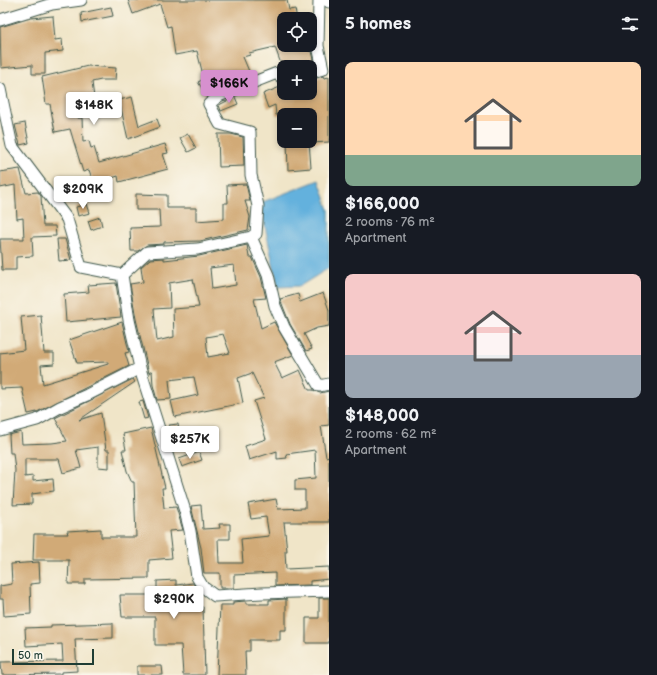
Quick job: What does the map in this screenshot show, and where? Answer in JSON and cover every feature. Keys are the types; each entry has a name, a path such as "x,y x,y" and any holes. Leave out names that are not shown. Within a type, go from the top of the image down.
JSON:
{"street":[{"path":"0,20 52,4 81,0"},
{"path":"317,71 322,69 318,46 318,0"},
{"path":"122,275 147,252 198,249 251,237 256,234 258,206 251,175 250,132 220,124 209,104 220,96 277,73"},
{"path":"0,89 12,146 67,219 81,267 122,275"},
{"path":"251,237 268,275 275,306 284,327 319,386 329,384"},
{"path":"122,275 129,320 141,372 185,511 190,530 197,576 203,587 215,596 329,591"},
{"path":"0,430 37,420 138,369 141,372"}],"water":[{"path":"319,180 329,210 329,268 300,286 278,287 260,203"}],"building":[{"path":"128,0 287,0 289,10 295,9 296,12 277,12 277,52 312,52 314,60 280,60 275,47 249,53 250,55 243,57 251,76 216,89 207,96 198,82 204,79 197,51 175,55 171,26 167,27 160,4 133,14"},
{"path":"111,7 113,16 82,22 81,13"},
{"path":"53,16 55,40 62,39 63,51 45,53 45,74 32,74 32,65 1,68 0,27 31,18"},
{"path":"88,66 116,68 115,80 101,80 92,82 94,98 75,101 78,118 82,118 83,142 89,141 91,148 94,147 99,163 165,144 168,153 163,154 168,169 119,182 118,176 94,184 89,170 83,172 70,129 55,132 50,104 46,104 42,77"},
{"path":"323,76 324,78 329,77 329,142 317,143 317,108 277,108 276,115 275,105 268,108 263,94 277,88 277,100 317,100 317,78"},
{"path":"132,97 139,126 157,119 160,127 128,139 119,100"},
{"path":"235,97 238,104 221,111 219,105"},
{"path":"25,123 29,143 20,145 15,125"},
{"path":"188,134 196,148 188,152 180,138"},
{"path":"218,134 231,134 243,137 244,166 219,167"},
{"path":"287,148 310,148 311,168 288,170"},
{"path":"20,169 26,193 38,192 41,196 43,226 55,226 56,236 32,237 33,256 16,257 16,270 2,270 0,239 24,239 23,218 17,219 15,185 0,188 0,172"},
{"path":"246,184 250,201 245,201 250,217 248,230 200,241 164,242 164,244 147,245 138,251 131,251 130,228 160,227 159,210 136,210 136,194 167,195 167,208 196,208 196,221 224,219 224,203 228,203 227,185"},
{"path":"87,204 90,213 78,216 76,207"},
{"path":"100,217 102,226 91,230 88,221"},
{"path":"57,239 65,239 71,260 59,261"},
{"path":"247,245 249,257 252,257 261,277 266,298 254,299 261,328 274,322 293,355 274,362 282,378 300,370 309,390 320,393 329,391 329,425 321,426 326,457 329,456 329,522 284,522 287,551 285,551 286,569 329,567 329,579 310,581 310,585 275,586 275,573 234,575 234,588 220,588 220,573 204,573 201,548 191,506 201,505 203,529 220,528 219,524 230,524 230,539 218,539 219,563 243,563 241,539 269,536 266,517 251,519 248,504 276,499 278,509 305,508 305,490 295,490 295,480 316,478 315,450 286,454 287,458 277,459 277,451 249,460 245,446 266,439 254,401 264,398 252,373 238,378 243,403 175,417 171,401 198,395 194,377 169,380 171,399 157,400 153,385 152,371 149,373 136,319 130,284 143,282 141,267 150,259 164,258 164,260 199,256","holes":["234,265 236,285 212,289 210,268","193,279 199,307 173,309 174,337 157,341 154,309 170,308 169,283","223,334 230,353 208,357 206,337"]},
{"path":"116,283 121,317 66,322 64,294 89,292 88,285"},
{"path":"323,293 329,310 329,326 317,328 304,334 312,349 306,351 290,324 280,299 298,294 300,302"},
{"path":"41,315 44,353 54,353 54,364 41,365 43,384 108,364 108,362 77,363 69,340 122,322 129,352 125,353 129,366 37,412 28,414 22,388 0,389 0,353 24,350 21,317"},
{"path":"133,379 135,382 79,420 101,413 106,450 109,450 109,468 98,467 98,447 76,450 81,468 63,473 59,459 25,459 25,477 33,476 33,481 53,479 54,491 32,494 32,504 13,505 15,470 13,453 10,453 9,435 21,432 22,444 67,441 55,418"},
{"path":"143,401 148,418 144,419 139,402"},
{"path":"178,424 180,439 171,440 169,425"},
{"path":"151,428 165,488 162,488 164,508 176,507 183,530 169,531 172,558 149,560 149,578 85,579 85,584 68,584 69,560 33,560 34,534 68,534 67,531 101,529 101,537 136,537 134,482 132,482 127,471 122,450 126,450 123,434"},
{"path":"199,452 202,460 182,467 179,459"},
{"path":"39,562 40,583 30,584 31,614 4,616 3,599 0,599 0,586 12,584 11,564"},
{"path":"176,580 176,585 193,583 199,593 200,607 203,607 205,675 183,675 181,645 155,645 155,617 122,617 120,595 157,595 157,581"},
{"path":"319,598 329,598 329,643 306,643 306,618 319,618"},
{"path":"286,599 286,630 280,630 280,640 250,640 250,651 245,651 246,675 217,675 220,605 233,605 233,602 246,601 246,604 269,604 269,600"},
{"path":"113,623 113,638 75,639 77,671 61,672 61,674 2,675 1,662 63,661 62,644 26,646 25,628 51,627 51,625"},
{"path":"137,666 162,666 163,675 137,675"}]}
